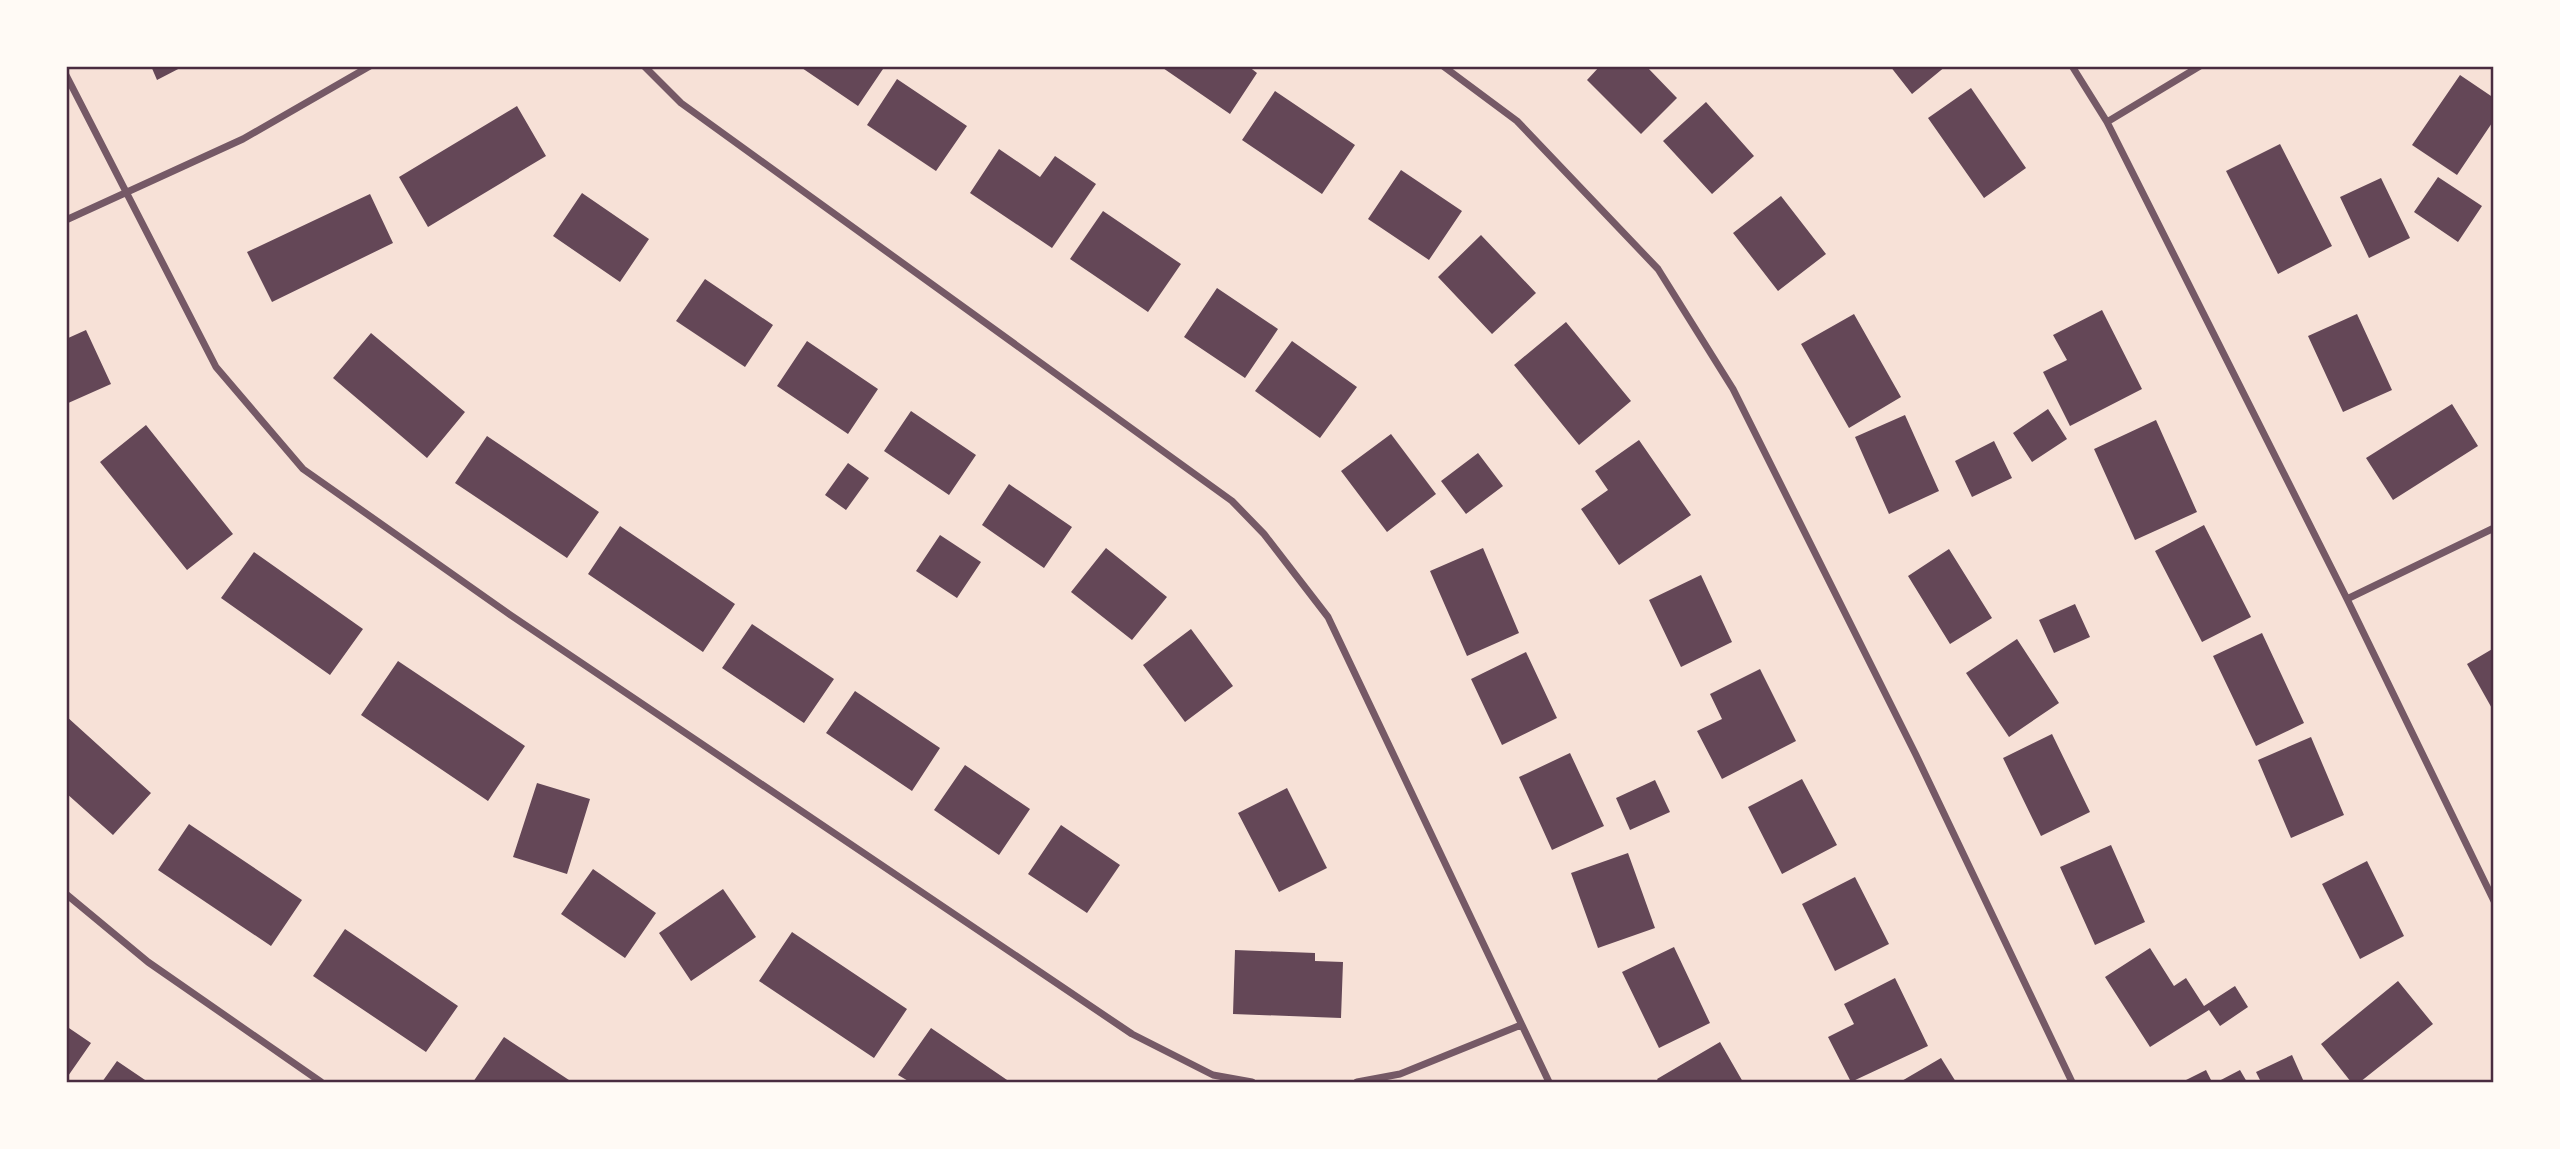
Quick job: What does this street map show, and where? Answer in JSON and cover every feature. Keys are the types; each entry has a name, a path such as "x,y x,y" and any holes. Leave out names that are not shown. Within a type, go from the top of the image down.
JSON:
{"street":[{"path":"66,220 243,139 370,66"},
{"path":"644,66 681,103 1232,501 1264,534 1328,617 1549,1083"},
{"path":"1443,66 1517,121 1658,269 1733,389 1916,755 2072,1083"},
{"path":"2072,66 2107,122 2347,599 2494,901"},
{"path":"2107,122 2200,66"},
{"path":"66,75 216,367 303,470 509,614 1132,1034 1213,1075 1252,1083"},
{"path":"2347,599 2494,528"},
{"path":"66,894 148,962 320,1083"},
{"path":"1357,1083 1400,1074 1521,1025"}],"building":[{"path":"151,66 184,66 157,80"},
{"path":"799,66 879,66 883,69 858,106"},
{"path":"1160,66 1248,66 1257,73 1230,114"},
{"path":"1600,66 1646,66 1677,98 1641,134 1587,80"},
{"path":"1890,66 1946,66 1912,94"},
{"path":"2460,75 2494,98 2494,120 2457,175 2412,145"},
{"path":"897,79 967,126 936,171 867,125"},
{"path":"1971,88 2026,168 1984,198 1928,118"},
{"path":"1275,91 1355,145 1322,194 1242,140"},
{"path":"1706,102 1754,156 1712,194 1663,141"},
{"path":"517,106 546,156 428,227 399,177"},
{"path":"2280,144 2332,246 2278,274 2226,171"},
{"path":"999,149 1040,177 1055,156 1096,184 1052,248 970,193"},
{"path":"1401,170 1462,211 1429,260 1368,219"},
{"path":"2438,177 2482,206 2458,242 2414,212"},
{"path":"2381,178 2410,238 2369,258 2340,197"},
{"path":"582,193 649,239 620,282 553,236"},
{"path":"370,194 393,243 272,302 247,252"},
{"path":"1781,196 1826,254 1778,291 1733,233"},
{"path":"1103,211 1181,264 1148,312 1070,259"},
{"path":"1481,235 1536,293 1492,334 1438,277"},
{"path":"705,279 773,325 745,367 676,321"},
{"path":"1217,288 1278,329 1245,378 1184,337"},
{"path":"2102,310 2142,389 2070,426 2043,372 2067,360 2053,335"},
{"path":"1854,314 1901,397 1849,428 1801,344"},
{"path":"2357,314 2392,390 2343,412 2308,336"},
{"path":"1566,322 1631,401 1579,445 1514,365"},
{"path":"86,330 111,384 66,404 66,339"},
{"path":"371,333 465,412 427,458 333,378"},
{"path":"807,341 878,389 848,434 777,386"},
{"path":"1292,341 1357,387 1320,438 1255,391"},
{"path":"2452,404 2478,446 2393,500 2366,458"},
{"path":"2048,409 2067,439 2032,462 2013,433"},
{"path":"911,411 976,455 949,495 884,451"},
{"path":"1905,415 1939,491 1889,514 1855,437"},
{"path":"2156,420 2197,512 2135,540 2094,449"},
{"path":"146,425 233,534 187,570 100,462"},
{"path":"1391,434 1436,494 1387,532 1341,471"},
{"path":"487,436 599,512 567,558 455,483"},
{"path":"1639,440 1691,515 1619,565 1581,509 1608,490 1595,471"},
{"path":"1994,441 2012,478 1972,497 1955,461"},
{"path":"1478,453 1503,486 1466,514 1441,481"},
{"path":"848,463 869,478 846,510 825,495"},
{"path":"1009,484 1072,527 1044,568 982,525"},
{"path":"2204,525 2251,617 2202,642 2155,551"},
{"path":"620,526 735,604 703,652 588,574"},
{"path":"940,535 981,562 957,598 916,571"},
{"path":"1106,548 1167,597 1132,640 1071,592"},
{"path":"1483,548 1519,633 1467,656 1430,571"},
{"path":"1949,549 1992,618 1950,644 1908,576"},
{"path":"254,552 363,629 330,675 221,598"},
{"path":"1701,575 1732,642 1681,667 1649,600"},
{"path":"2075,604 2090,637 2054,653 2039,620"},
{"path":"752,624 834,679 804,723 722,668"},
{"path":"1191,629 1233,686 1185,722 1143,665"},
{"path":"2262,633 2304,723 2256,746 2213,656"},
{"path":"2017,639 2059,703 2009,737 1966,673"},
{"path":"2494,648 2494,712 2467,664"},
{"path":"1526,652 1557,718 1502,745 1471,679"},
{"path":"398,661 525,746 488,801 361,715"},
{"path":"1760,669 1796,741 1722,779 1697,731 1722,719 1710,694"},
{"path":"855,691 940,748 912,791 826,733"},
{"path":"66,716 151,793 113,835 66,793"},
{"path":"2052,734 2090,812 2041,836 2003,758"},
{"path":"2311,737 2344,815 2291,838 2258,760"},
{"path":"1570,753 1604,826 1552,850 1519,777"},
{"path":"965,765 1030,809 999,855 934,810"},
{"path":"1802,779 1837,845 1782,874 1748,807"},
{"path":"1655,780 1670,812 1630,830 1616,798"},
{"path":"537,783 590,799 567,874 513,857"},
{"path":"1287,788 1327,868 1279,892 1238,813"},
{"path":"189,824 302,900 271,946 158,870"},
{"path":"1061,825 1120,865 1087,913 1028,874"},
{"path":"2111,845 2145,922 2095,945 2060,867"},
{"path":"1628,853 1655,928 1598,948 1571,873"},
{"path":"2367,861 2404,936 2360,959 2322,884"},
{"path":"593,869 656,913 625,958 561,914"},
{"path":"1855,877 1889,944 1835,971 1802,904"},
{"path":"723,889 756,937 691,981 659,933"},
{"path":"345,929 458,1006 426,1052 313,976"},
{"path":"792,932 907,1009 874,1058 759,981"},
{"path":"1674,947 1710,1023 1659,1048 1622,972"},
{"path":"2150,948 2174,986 2186,978 2204,1006 2235,986 2248,1007 2220,1026 2209,1010 2150,1047 2105,977"},
{"path":"1235,950 1315,953 1315,961 1343,962 1341,1018 1233,1014"},
{"path":"1895,978 1928,1046 1851,1082 1828,1037 1854,1024 1844,1004"},
{"path":"2398,981 2433,1024 2360,1082 2351,1082 2321,1044"},
{"path":"66,1026 91,1043 66,1079"},
{"path":"931,1028 1010,1082 910,1082 898,1075"},
{"path":"504,1037 572,1082 473,1082"},
{"path":"1720,1042 1743,1082 1659,1082 1657,1079"},
{"path":"2292,1055 2304,1082 2261,1082 2256,1072"},
{"path":"1941,1058 1956,1082 1900,1082"},
{"path":"117,1061 148,1082 102,1082"},
{"path":"2206,1070 2212,1082 2182,1082"},
{"path":"2240,1070 2247,1082 2217,1082"}]}
